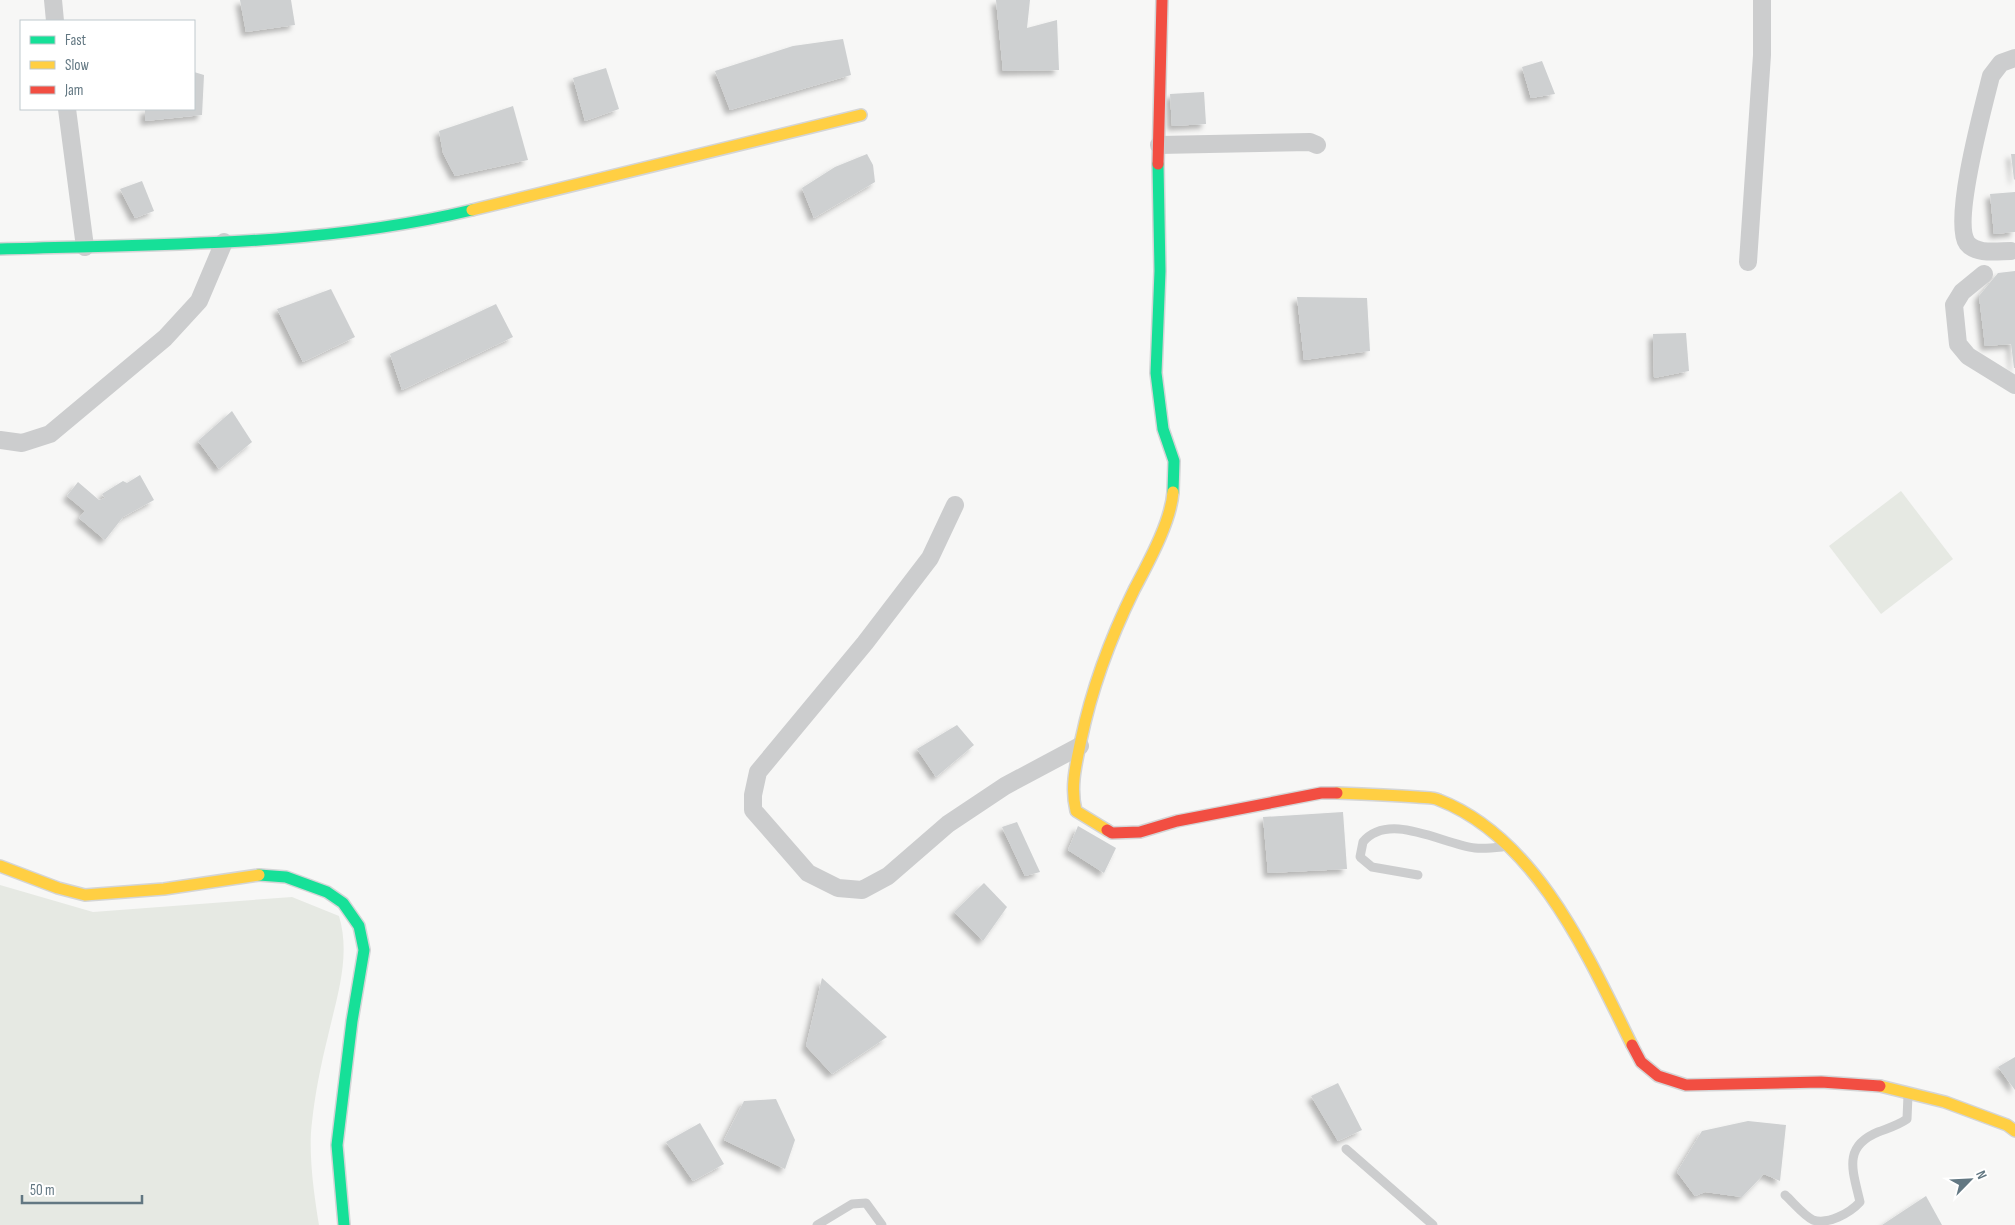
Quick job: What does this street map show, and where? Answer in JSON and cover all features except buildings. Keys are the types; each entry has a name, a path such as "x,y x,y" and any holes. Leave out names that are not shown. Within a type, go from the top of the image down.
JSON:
{"street":[{"path":"53,0 55,20"},
{"path":"1162,0 1159,145 1160,271 1156,373 1163,429 1174,461 1172,504 1148,562 1115,628 1090,698 1072,794 1076,812 1112,833 1140,832 1177,821 1321,793 1395,795 1438,799 1473,818 1510,847 1539,882 1582,944 1642,1062 1658,1076 1686,1085 1821,1082 1887,1087 1945,1102 2007,1125 2015,1131"},
{"path":"1748,262 1762,55 1762,0"},
{"path":"2011,251 1979,251 1968,243 1963,228 1965,197 1991,76 2001,63 2015,58"},
{"path":"67,110 85,247"},
{"path":"0,249 224,242 366,231 447,216 861,115"},
{"path":"1159,145 1310,142 1317,145"},
{"path":"0,440 22,443 50,434 165,338 199,301 224,242"},
{"path":"1984,274 1962,292 1954,305 1958,344 1968,356 2015,385"},
{"path":"955,505 930,558 865,643 758,772 753,795 753,810 808,873 838,888 862,890 888,876 948,824 1005,786 1080,746"},
{"path":"0,866 58,888 85,895 156,890 261,875 286,878 327,892 343,903 359,926 364,950 352,1020 337,1145 344,1225"}],"lane":[{"path":"1418,875 1372,868 1360,857 1363,842 1376,832 1404,830 1474,848 1510,847"},
{"path":"1785,1195 1813,1220 1824,1221 1851,1211 1860,1202 1852,1164 1853,1152 1861,1141 1898,1125 1906,1119 1908,1093"},
{"path":"1346,1149 1433,1225"},
{"path":"816,1225 852,1204 866,1203 882,1225"}],"shaded area":[{"path":"1901,491 1953,559 1881,614 1829,546"},
{"path":"0,885 93,912 292,897 339,916 344,946 343,961 339,991 318,1079 311,1134 312,1174 319,1225 0,1225"}],"traffic: fast":[{"path":"1158,164 1160,271 1156,373 1163,429 1174,461 1173,492"},
{"path":"0,249 237,242 355,231 414,222 472,210"},
{"path":"259,875 286,877 327,892 343,903 359,926 364,950 352,1021 337,1145 344,1225"}],"traffic: slow":[{"path":"472,210 861,115"},
{"path":"1107,830 1076,811 1074,776 1077,758 1085,720 1103,664 1125,608 1163,529 1173,492"},
{"path":"1337,793 1437,799 1474,818 1504,842 1532,871 1556,904 1578,939 1632,1045"},
{"path":"0,866 58,888 85,895 164,889 259,875"},
{"path":"1880,1086 1945,1102 2007,1125 2015,1131"}],"traffic: jam":[{"path":"1158,164 1162,0"},
{"path":"1107,830 1112,833 1140,832 1177,821 1321,793 1337,793"},
{"path":"1632,1045 1641,1062 1658,1076 1686,1085 1821,1082 1880,1086"}]}
